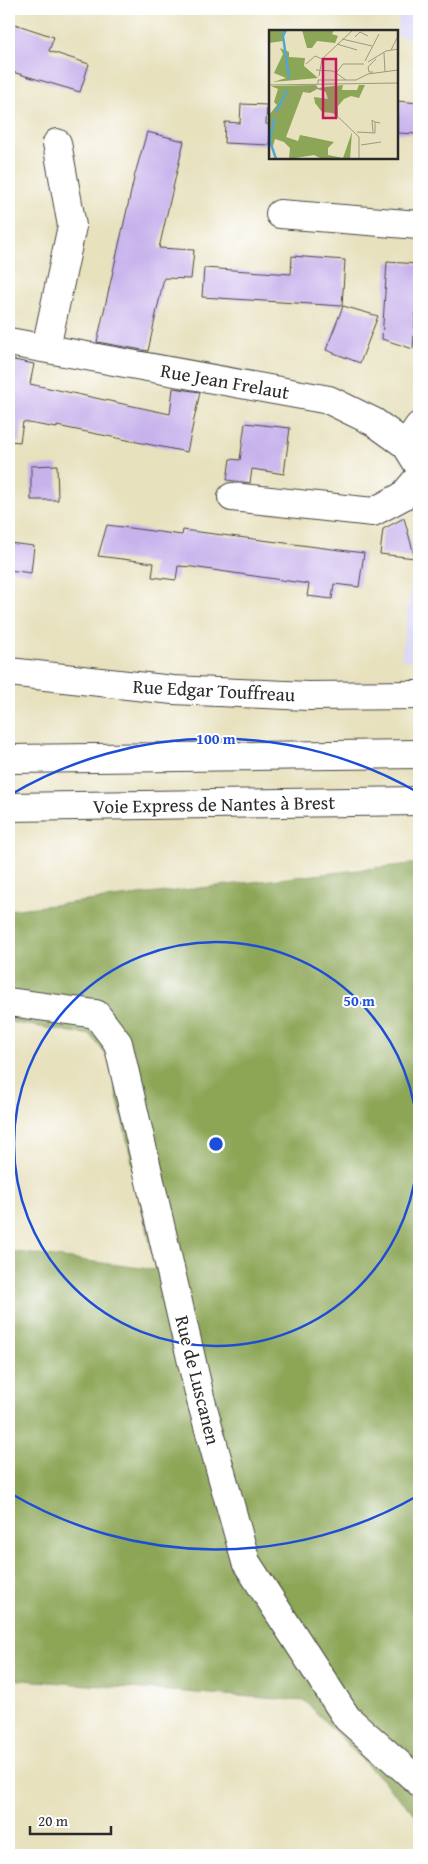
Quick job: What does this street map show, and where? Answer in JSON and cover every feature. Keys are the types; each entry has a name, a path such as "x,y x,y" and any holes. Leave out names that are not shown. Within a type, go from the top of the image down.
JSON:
{"main road":[{"path":"46,348 72,226 57,143"},
{"path":"280,214 419,224"},
{"name":"Rue Jean Frelaut","path":"9,342 328,400 374,422 415,445"},
{"path":"232,497 373,512 403,496 419,477"},
{"name":"Rue Edgar Touffreau","path":"9,672 172,690 308,696 419,695"},
{"path":"9,759 419,754"},
{"name":"Voie Express de Nantes à Brest","path":"9,807 419,802"},
{"name":"Rue de Luscanen","path":"9,1002 96,1014 118,1043 200,1397 246,1562 347,1718 419,1782"}],"shaded area":[{"path":"399,9 419,9 419,40 398,36"},
{"path":"419,533 419,663 401,658"}],"green space":[{"path":"419,863 419,1818 305,1701 9,1679 9,1251 156,1270 109,1059 91,1035 9,1022 9,910"}],"building":[{"path":"9,22 54,37 49,51 89,64 80,92 9,71"},
{"path":"398,101 419,103 419,134 398,133"},
{"path":"241,104 267,105 266,124 269,125 269,145 224,143 225,122 240,123"},
{"path":"147,132 184,141 159,248 194,250 191,279 164,278 148,351 97,342 135,174"},
{"path":"292,256 345,260 342,306 202,297 204,268 291,274"},
{"path":"387,262 419,264 413,349 382,339"},
{"path":"343,306 378,316 360,363 326,350"},
{"path":"9,359 34,364 30,384 170,414 173,388 200,392 187,452 57,426 57,428 23,422 20,442 9,441"},
{"path":"245,423 290,428 284,474 252,469 250,483 227,480 230,459 240,460"},
{"path":"57,465 58,500 31,500 31,466"},
{"path":"404,518 415,558 380,554 383,529"},
{"path":"107,525 182,535 183,530 364,553 359,587 334,584 332,599 307,596 309,584 192,567 178,566 176,580 152,577 154,563 98,556"},
{"path":"9,543 34,546 31,573 9,570"}]}
